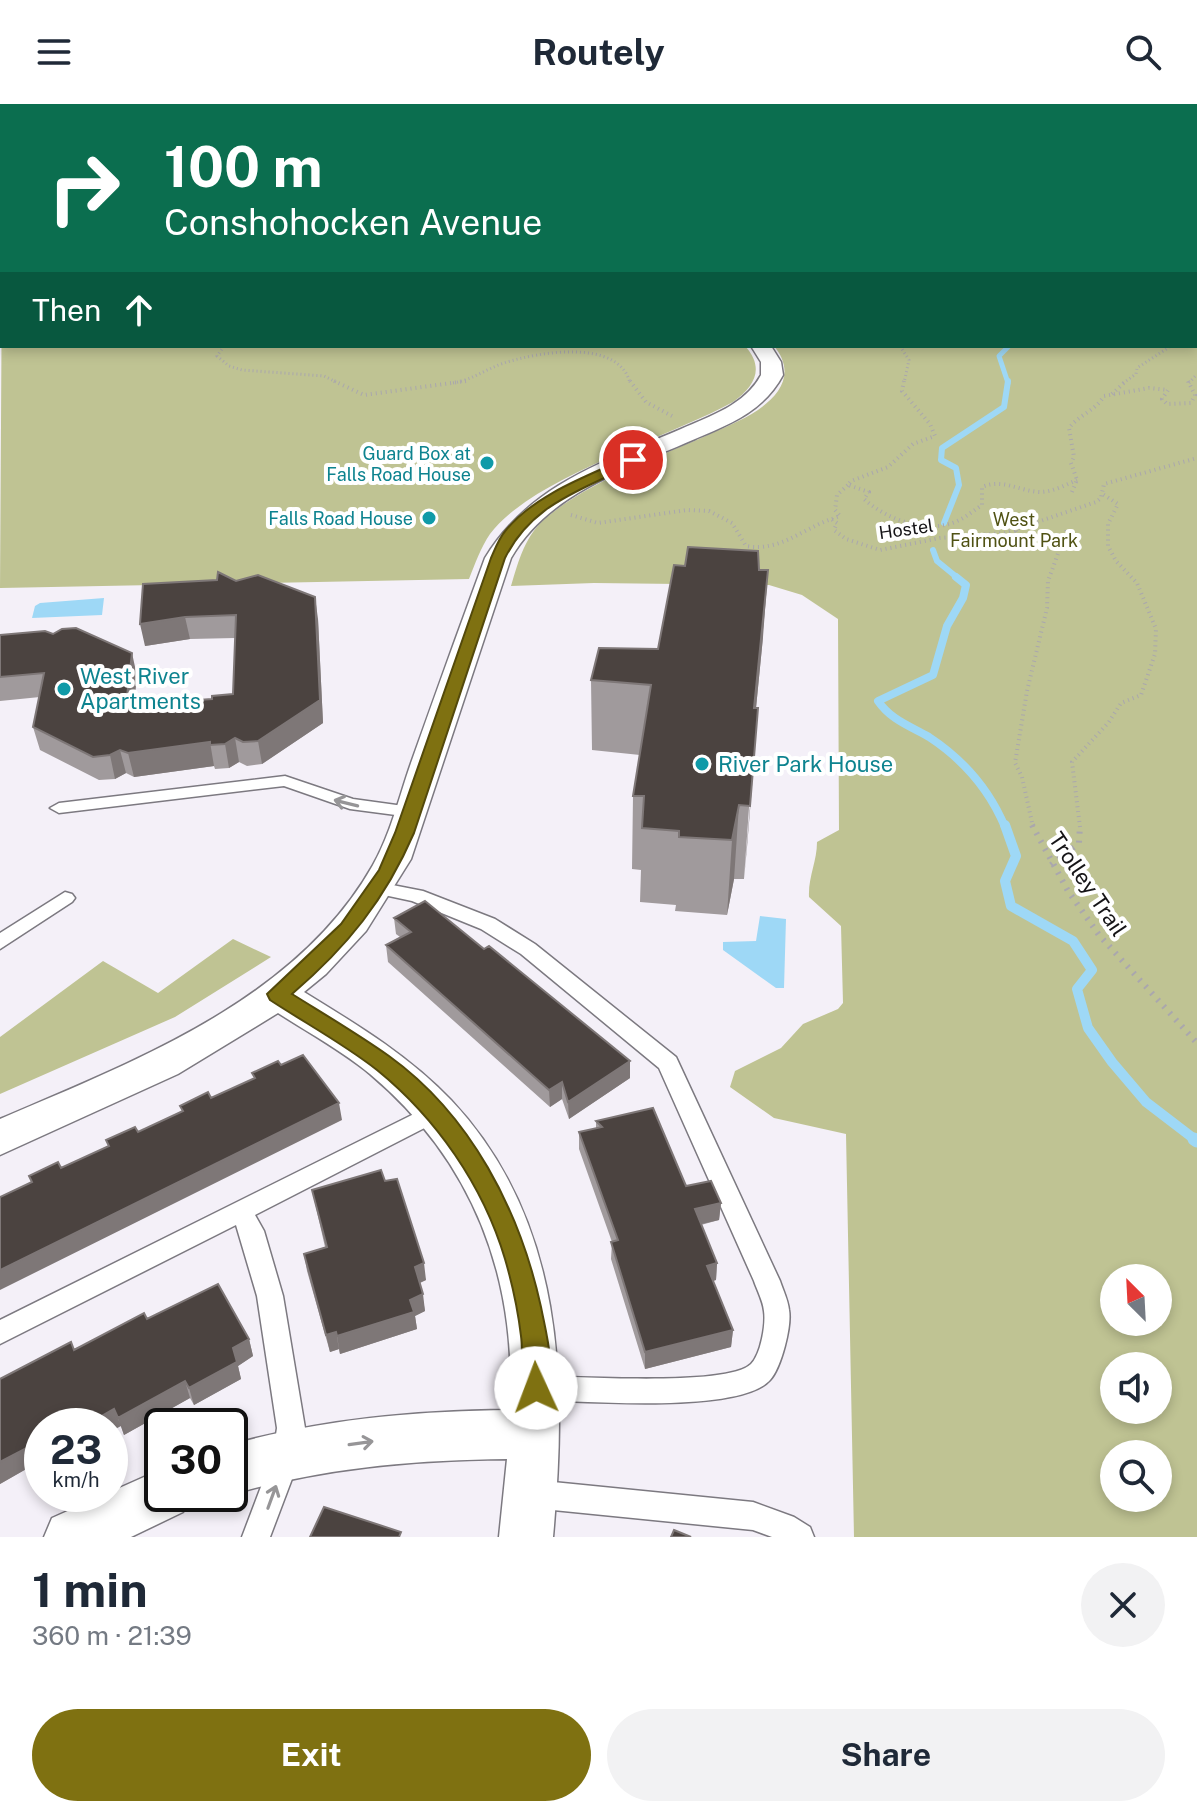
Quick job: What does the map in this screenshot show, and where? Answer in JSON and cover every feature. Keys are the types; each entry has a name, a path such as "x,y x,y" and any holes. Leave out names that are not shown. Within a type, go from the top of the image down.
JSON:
{"street":[{"path":"0,1138 156,1067 216,1035 277,994 333,946 377,888 398,850 490,580 510,534 547,502 749,403 769,382 771,362 762,348"},
{"path":"277,994 384,1064 436,1112 489,1189 518,1258 534,1338 536,1411 528,1516"},
{"path":"248,1465 287,1455 393,1439 536,1411"},
{"path":"71,1537 144,1503"}],"lane":[{"path":"59,808 285,781 350,804 411,812"},
{"path":"377,888 416,895 488,924 528,949 668,1063 761,1267 777,1312 772,1347 761,1372 737,1386 536,1411"},
{"path":"0,942 65,898"},
{"path":"0,1333 436,1112"},
{"path":"241,1211 252,1231 270,1296 291,1428 287,1455 256,1537"},
{"path":"528,1516 753,1516 784,1527 800,1537"}],"path":[{"path":"223,348 217,356 232,367 324,376 364,395 465,381 501,364 536,355 571,352 611,357 627,369 631,385 650,406 698,430"},
{"path":"547,502 583,521 598,523 687,510 709,511 732,523 746,546 756,549 783,545 803,530 840,516 835,510 835,502 855,477 888,467 913,444 935,436 933,427 913,408 902,391 909,360 901,348"},
{"path":"1112,394 1116,387 1136,374 1137,368 1168,348"},
{"path":"1072,492 1077,480 1071,463 1074,457 1069,428 1076,419 1097,407 1099,400 1112,394 1158,387 1168,390 1162,399 1167,404 1191,403 1195,395 1188,381 1197,374"},
{"name":"Hostel","path":"831,519 837,523 834,530 846,539 880,550 940,538 1017,530 1096,502 1101,498 1104,484 1197,458"},
{"path":"848,485 866,489 869,492 864,499 881,512 910,522 940,525 955,522 982,505 982,487 985,484 1001,482 1046,492 1077,480"},
{"path":"1051,865 1079,843 1081,815 1075,796 1072,762 1109,722 1121,703 1141,695 1154,658 1156,631 1143,595 1133,576 1116,561 1108,545 1107,526 1118,504 1101,493"},
{"name":"Trolley Trail","path":"1067,529 1048,581 1047,608 1027,691 1015,763 1022,777 1033,829 1051,865 1099,935 1197,1043"},
{"path":"1017,530 1015,533 1026,546 1042,545 1066,537"}],"green space":[{"path":"1,348 746,348 755,362 752,383 733,402 603,460 537,494 510,513 490,534 469,579 0,588"},
{"name":"West Fairmount Park","path":"775,348 1197,348 1197,1537 854,1537 846,1134 774,1118 730,1087 735,1071 781,1048 803,1024 838,1009 843,1003 841,926 809,897 817,842 839,830 838,619 802,595 769,585 594,583 511,586 524,548 547,517 584,492 626,470 756,411 778,391 784,373 783,362"},
{"path":"233,939 271,957 175,1017 0,1094 0,1037 103,961 158,993"}],"water":[{"path":"104,598 102,615 32,618 35,606 40,603"},
{"path":"760,916 786,919 784,988 776,988 723,950 723,942 756,941"}],"building":[{"path":"688,547 758,551 759,570 768,570 754,708 758,708 750,806 739,805 732,840 679,837 679,831 642,828 644,796 633,796 651,685 591,680 599,648 658,649 674,565 685,566"},
{"name":"West River Apartments","path":"218,572 236,581 258,575 315,597 320,700 258,741 243,742 235,738 225,744 210,745 210,742 128,753 120,750 93,757 33,727 44,673 0,677 0,635 45,631 53,634 62,629 76,628 132,653 126,705 212,699 212,696 233,694 236,615 185,617 140,624 143,584 217,580"},
{"path":"425,901 484,949 489,946 630,1061 568,1102 562,1082 549,1090 386,945 411,932 394,918"},
{"path":"303,1055 339,1103 0,1270 0,1197 32,1182 29,1176 58,1162 61,1168 109,1146 106,1140 135,1127 138,1132 183,1111 180,1106 208,1092 211,1098 255,1078 252,1073 278,1061 281,1065"},
{"path":"653,1108 686,1186 711,1181 721,1203 695,1209 717,1263 707,1266 733,1330 645,1352 611,1242 618,1240 579,1132 602,1127 596,1121"},
{"path":"381,1170 385,1181 397,1179 424,1263 415,1267 423,1294 410,1300 414,1312 337,1336 336,1332 326,1335 304,1254 327,1247 312,1190"},
{"path":"218,1284 249,1339 233,1348 237,1362 189,1388 185,1381 128,1412 128,1408 24,1408 24,1449 0,1462 0,1379 71,1342 74,1350 144,1313 147,1319"},
{"path":"324,1507 401,1532 399,1537 310,1537"},
{"path":"674,1530 691,1537 671,1537"}],"waterway":[{"path":"1007,348 999,356 1008,382"},
{"path":"944,523 959,485 956,468 941,460 942,448 1004,407 1008,382"},
{"path":"933,550 937,561 959,579"},
{"path":"956,577 966,585 963,598 947,626 933,675 878,701 895,718 953,755 983,788 1005,827"},
{"path":"1005,825 1016,856 1005,881 1011,906 1073,941 1092,970 1077,989 1088,1028 1146,1102 1197,1141 1194,1139"}],"place":[{"name":"Guard Box at Falls Road House","path":"487,463"},
{"name":"Falls Road House","path":"429,518"},
{"name":"West River Apartments","path":"64,689"},
{"name":"River Park House","path":"702,764"}],"route":[{"path":"536,1388 534,1338 518,1258 489,1189 473,1162 436,1112 410,1086 353,1042 277,994 320,959 348,929 388,870 404,833 498,558 510,534 547,502 633,460"}]}
